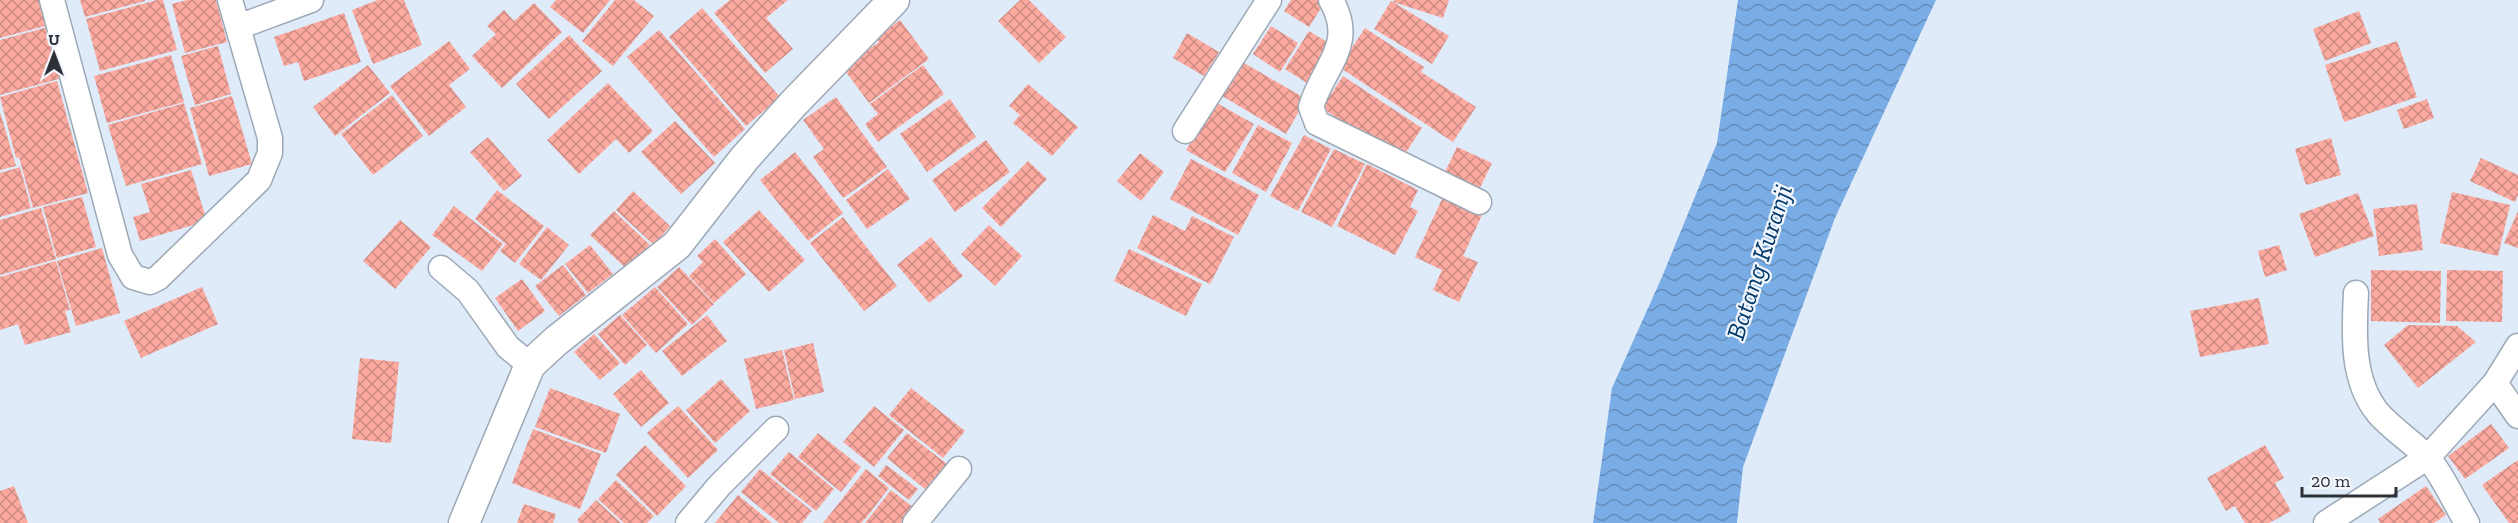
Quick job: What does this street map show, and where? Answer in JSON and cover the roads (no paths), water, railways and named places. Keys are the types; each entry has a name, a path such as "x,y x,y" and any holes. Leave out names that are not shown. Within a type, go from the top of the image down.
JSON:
{"street":[{"path":"52,0 120,255 133,277 150,282 158,278 259,180 266,167 270,153 270,138 231,0"},
{"path":"238,27 311,0"},
{"path":"464,523 530,365 565,333 677,245 744,159 894,0"},
{"path":"1185,131 1269,0"},
{"path":"1331,0 1341,22 1341,41 1338,53 1311,107 1317,123 1479,202"},
{"path":"441,268 468,291 508,347 530,365"},
{"path":"2356,293 2354,328 2356,358 2365,390 2377,411 2428,458 2467,523"},
{"path":"2326,523 2428,458 2495,383 2518,346"},
{"path":"2495,383 2518,416"},
{"path":"688,523 720,486 776,429"},
{"path":"915,523 958,469"}],"water":[{"name":"Batang Kuranji","path":"1738,0 1936,0 1835,218 1743,467 1737,523 1593,523 1612,388 1662,277 1717,143"}]}
